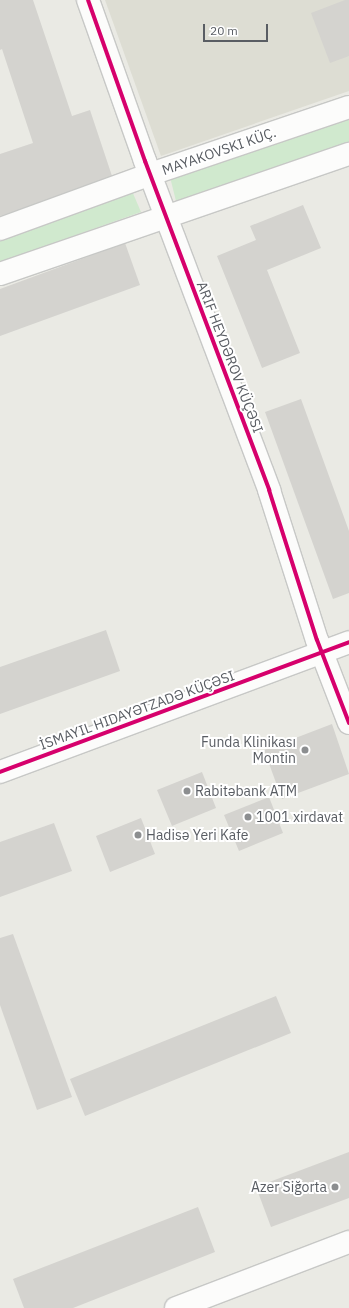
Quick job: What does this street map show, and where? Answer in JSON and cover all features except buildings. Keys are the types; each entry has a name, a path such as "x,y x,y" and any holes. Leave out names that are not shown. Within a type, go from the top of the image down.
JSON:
{"street":[{"name":"ARIF HEYDƏROV KÜÇƏSI","path":"88,0 166,216 268,490 322,653 349,723"},
{"name":"MAYAKOVSKI KÜÇ.","path":"0,229 151,174 349,107"},
{"path":"0,274 349,154"},
{"path":"0,772 349,642"},
{"path":"176,1308 349,1242"}],"shaded area":[{"path":"105,0 349,0 349,91 161,156"}],"green space":[{"path":"349,117 349,142 176,201 170,177"},
{"path":"132,191 141,212 0,262 0,239"}],"cycle path":[{"path":"88,0 145,161 269,490 317,640 349,723"},
{"name":"İSMAYIL HIDAYƏTZADƏ KÜÇƏSI","path":"0,772 349,642"}],"place":[{"name":"Funda Klinikası Montin","path":"305,750"},
{"name":"Rabitəbank ATM","path":"187,791"},
{"name":"1001 xirdavat","path":"248,817"},
{"name":"Hadisə Yeri Kafe","path":"138,835"},
{"name":"Azer Siğorta","path":"335,1187"}]}
